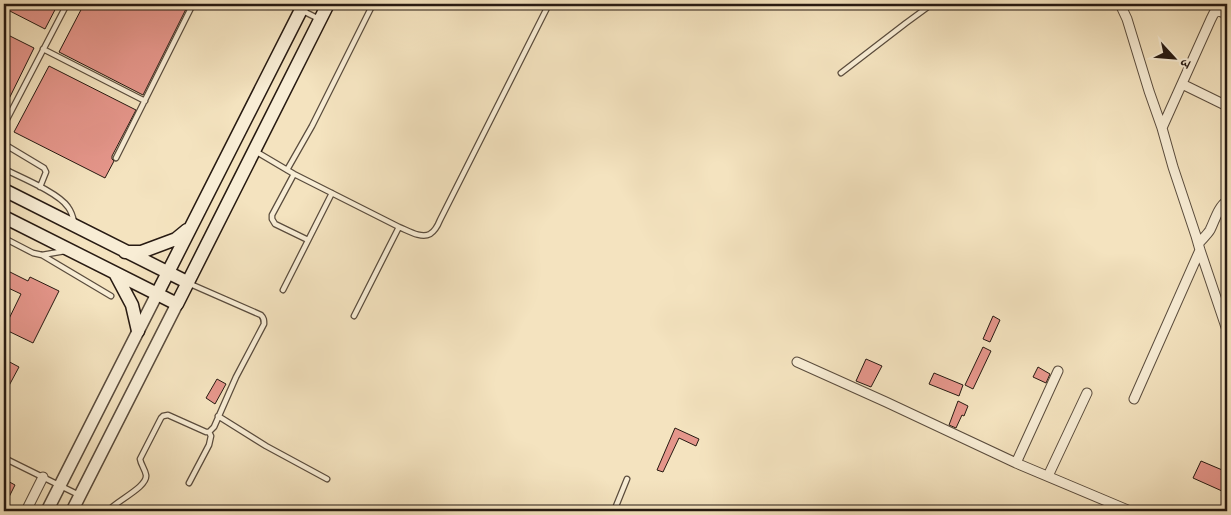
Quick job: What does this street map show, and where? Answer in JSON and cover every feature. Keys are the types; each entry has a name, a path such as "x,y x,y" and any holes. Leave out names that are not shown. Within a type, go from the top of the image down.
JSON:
{"main road":[{"path":"4,217 176,304 328,4"},
{"path":"156,294 302,7"},
{"path":"4,190 187,282"},
{"path":"126,252 141,252 176,239 191,226"},
{"path":"115,273 132,305 138,331"}],"street":[{"path":"1120,4 1127,19 1173,167 1227,330"},
{"path":"1162,128 1214,13 1219,11 1227,14"},
{"path":"1182,84 1227,106"},
{"path":"1134,399 1199,247 1224,202 1227,200"},
{"path":"47,511 156,294"},
{"path":"72,511 176,304"},
{"path":"797,362 1016,463 1130,511"},
{"path":"1016,463 1058,372"},
{"path":"1048,476 1087,393"},
{"path":"26,511 43,477"}],"lane":[{"path":"4,126 67,4"},
{"path":"116,158 193,4"},
{"path":"289,4 302,7 320,20"},
{"path":"287,170 312,126 373,4"},
{"path":"254,150 294,174 399,227 416,234 430,234 435,229 549,4"},
{"path":"841,73 932,4"},
{"path":"43,49 145,101"},
{"path":"4,144 46,170 40,188"},
{"path":"4,169 56,196 67,205 76,227"},
{"path":"294,174 272,219 275,224 308,240"},
{"path":"283,290 332,193"},
{"path":"354,316 399,227"},
{"path":"4,238 42,255 111,296"},
{"path":"42,255 68,250"},
{"path":"187,282 264,317 264,324 236,377 214,427 209,432"},
{"path":"108,511 144,482 146,473 140,463 141,455 158,421 163,416 171,416 209,432"},
{"path":"218,416 266,446 327,479"},
{"path":"190,483 210,441 211,436 209,432"},
{"path":"4,458 80,495"},
{"path":"614,511 627,480"}],"building":[{"path":"4,4 58,4 45,29 4,8"},
{"path":"84,4 181,4 187,7 143,95 59,52"},
{"path":"4,33 34,48 4,109"},
{"path":"49,66 136,110 112,156 114,161 105,178 14,132"},
{"path":"4,269 28,281 30,277 59,291 33,343 4,329 21,294 4,286"},
{"path":"993,316 1000,320 990,342 983,339"},
{"path":"983,347 991,351 973,389 965,385"},
{"path":"4,359 19,367 4,395"},
{"path":"866,359 882,366 871,387 856,381"},
{"path":"1038,367 1050,374 1046,383 1033,377"},
{"path":"934,373 963,385 959,396 929,384"},
{"path":"217,379 226,384 215,404 206,398"},
{"path":"958,401 968,406 956,428 949,425"},
{"path":"675,428 699,439 696,446 679,438 663,472 657,470"},
{"path":"1201,461 1227,472 1227,480 1222,491 1193,478"},
{"path":"4,479 15,485 4,507"}]}
